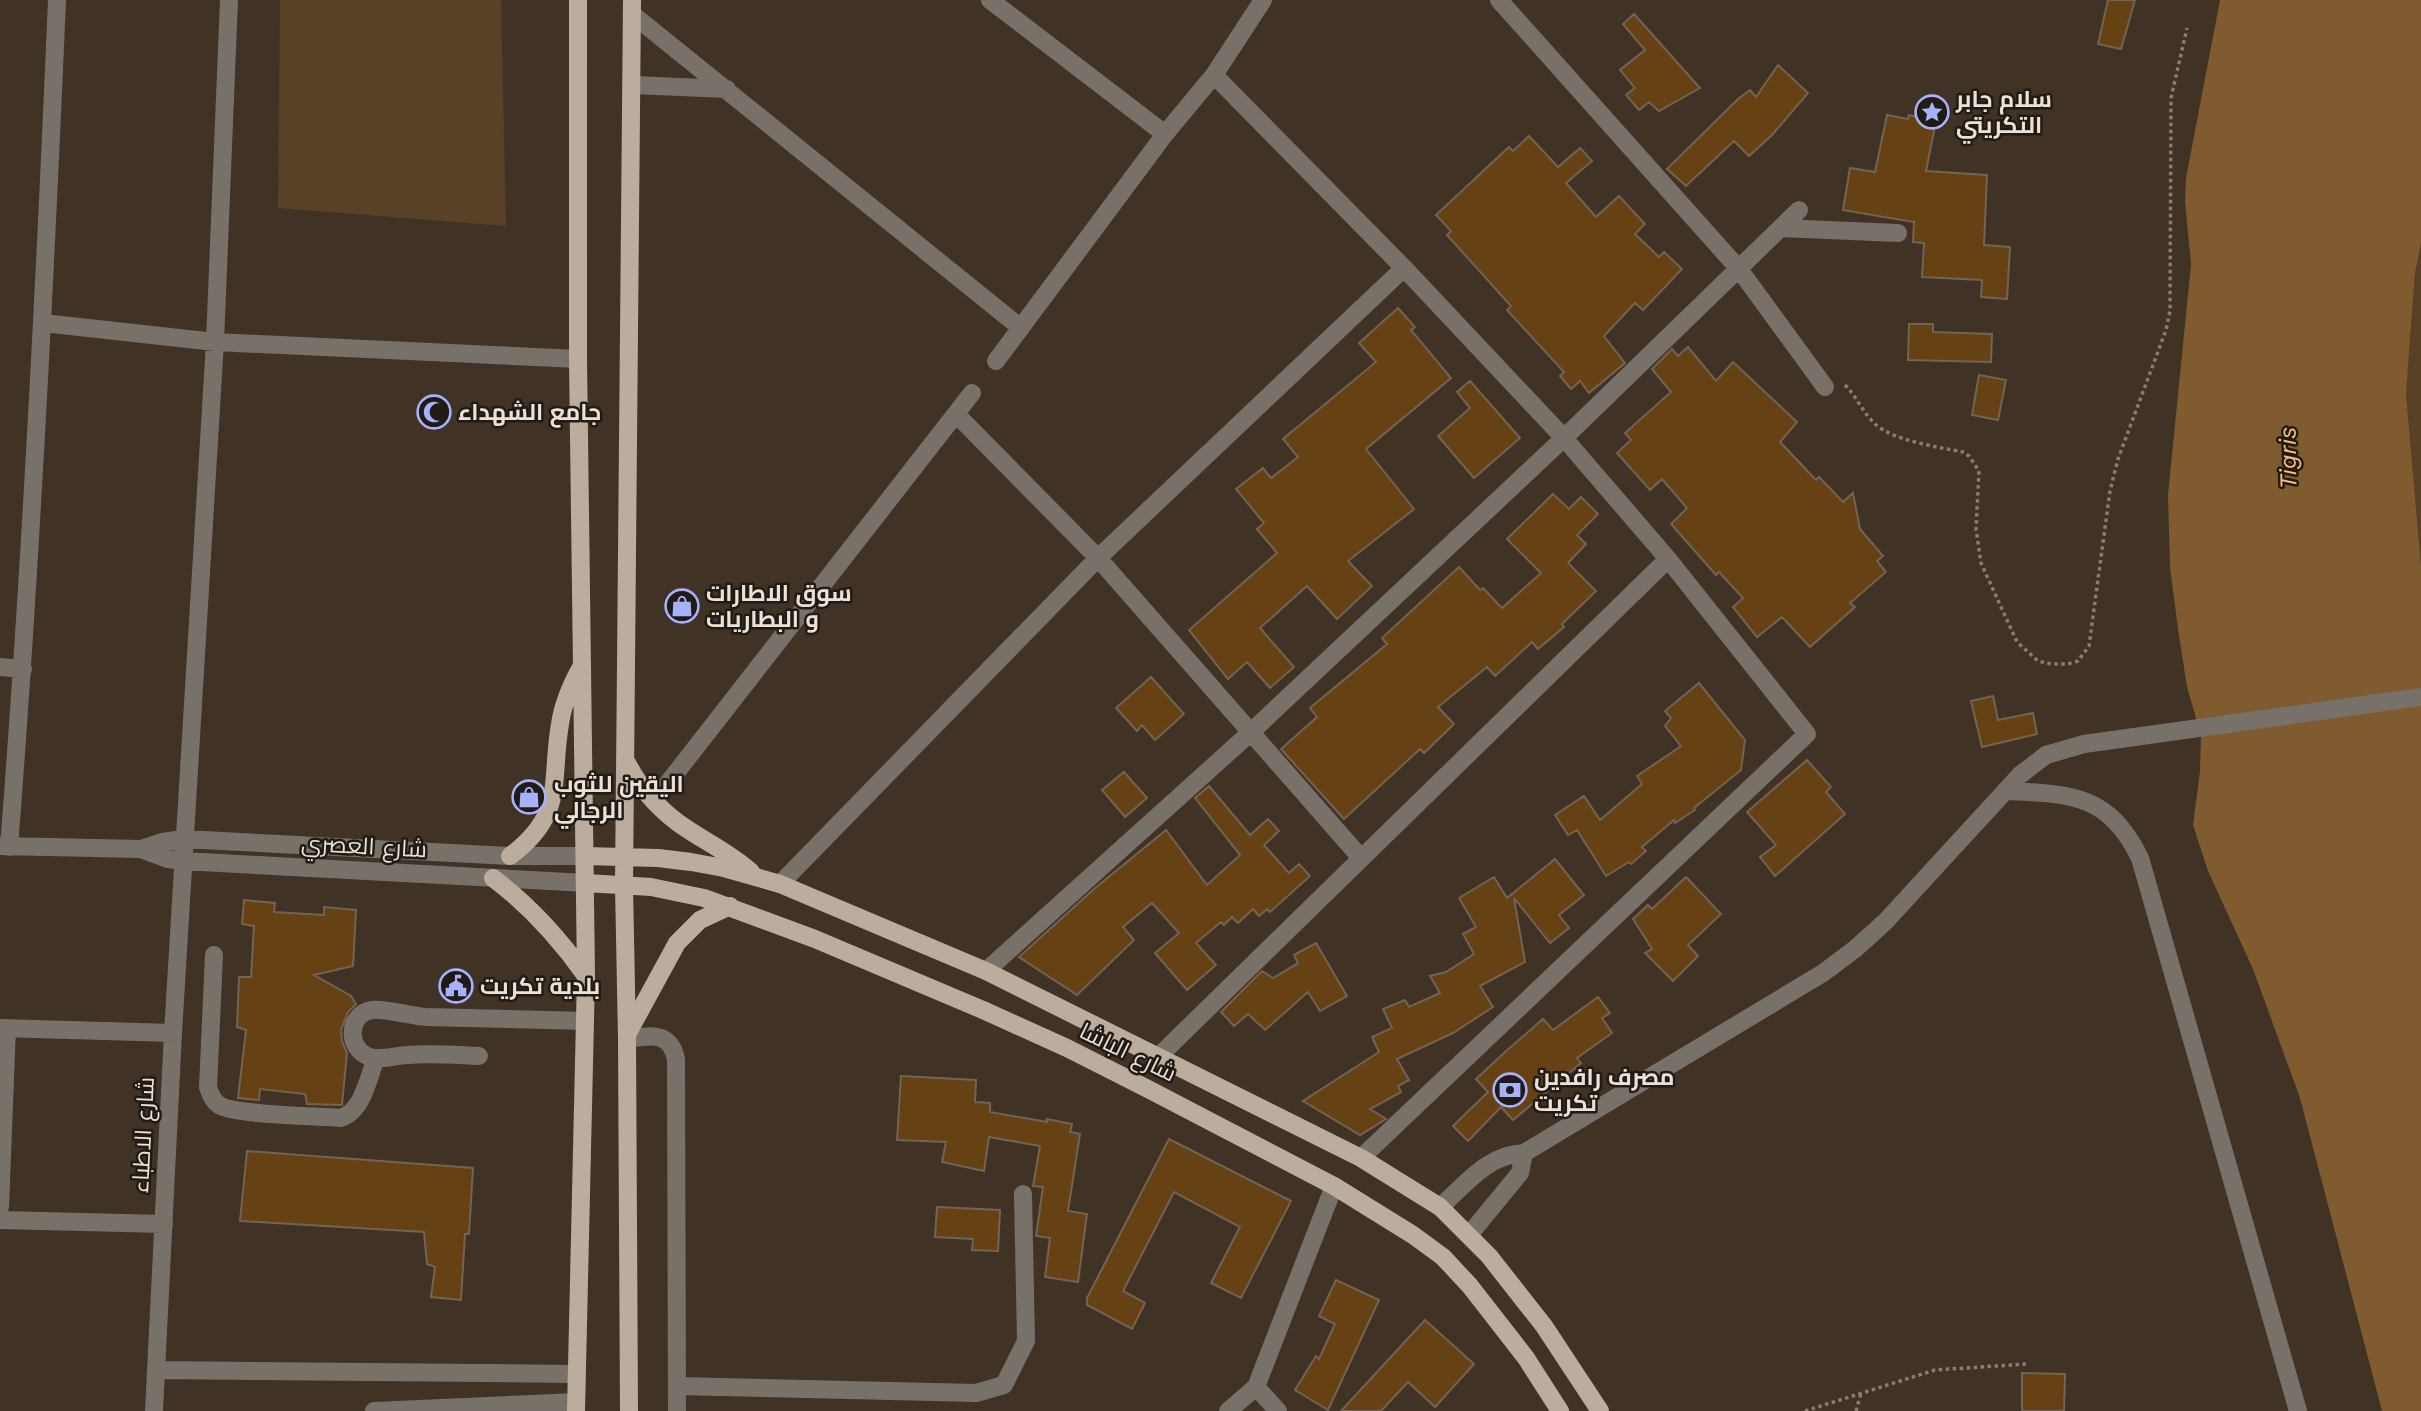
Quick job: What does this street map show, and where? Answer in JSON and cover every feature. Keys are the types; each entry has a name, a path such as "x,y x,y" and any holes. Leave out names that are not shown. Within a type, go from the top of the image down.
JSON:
{"main road":[{"path":"576,1407 586,1021 578,359 578,0"},
{"path":"629,1411 624,857 632,7"},
{"path":"510,856 537,832 553,799 559,724 564,703 583,664"},
{"path":"625,761 654,801 678,822 723,849 756,877"},
{"path":"586,856 691,862 780,884 986,971 1361,1157 1440,1207 1469,1235 1517,1288 1600,1411"},
{"path":"493,878 535,913 562,943 586,976"},
{"name":"شارع الباشا","path":"586,883 678,891 730,906 911,979 1067,1048 1334,1186 1443,1257 1500,1323 1560,1411"},
{"path":"627,1037 677,943 699,920 730,906"}],"street":[{"path":"5,847 23,669 43,323 57,0"},
{"name":"شارع الاطباء","path":"154,1411 184,839 215,341 229,0"},
{"path":"989,0 1165,134"},
{"path":"996,361 1165,134 1214,75 1263,0"},
{"path":"1499,0 1739,269 1834,385"},
{"path":"632,7 727,89 1021,328"},
{"path":"1214,75 1404,268 1564,438 1668,559 1807,734 1361,1157"},
{"path":"633,85 727,89"},
{"path":"986,971 1250,733 1564,438 1799,210"},
{"path":"1781,228 1898,233"},
{"path":"780,884 1098,558 1404,268"},
{"path":"43,323 215,341 578,359"},
{"path":"654,801 972,393"},
{"path":"956,414 1098,558 1362,858"},
{"path":"1159,1056 1668,559"},
{"path":"0,667 23,669"},
{"path":"1440,1207 1492,1161 1513,1153 1524,1153 1824,973 1885,922 2020,775 2046,755 2084,744 2421,697"},
{"path":"2005,791 2075,796 2108,814 2133,844 2140,858 2298,1411"},
{"name":"شارع العصري","path":"5,847 141,849 184,839 510,856 586,856"},
{"name":"شارع العصري","path":"141,849 168,859 183,861 586,883"},
{"path":"214,954 208,1087 220,1106 237,1110 340,1118 347,1116 356,1108 376,1058"},
{"path":"479,1056 369,1057 358,1049 352,1031 357,1018 375,1009 407,1016 586,1021"},
{"path":"0,1207 3,1028 173,1033"},
{"path":"627,1037 651,1035 663,1038 672,1047 676,1059 677,1411"},
{"path":"1469,1235 1520,1173 1524,1153"},
{"path":"1228,1411 1256,1387 1334,1186"},
{"path":"677,1386 976,1393 1004,1385 1026,1341 1023,1194"},
{"path":"0,1220 164,1223"},
{"path":"156,1370 576,1374"},
{"path":"494,1407 499,1373"},
{"path":"1256,1387 1278,1411"},
{"path":"374,1411 576,1407"}],"path":[{"path":"1834,385 1852,392 1866,415 1892,435 1963,452 1969,456 1979,471 1976,529 1981,563 2017,642 2038,661 2068,664 2078,661 2089,646 2110,491 2118,458 2166,330 2170,311 2171,98 2187,28"},
{"path":"1805,1411 1935,1370 2027,1364"},
{"path":"1856,1411 1861,1393"}],"shaded area":[{"path":"280,0 501,0 506,226 278,208"},
{"path":"2421,243 2421,565 2406,394 2415,273"}],"water":[{"name":"Tigris","path":"2220,0 2421,0 2421,243 2415,273 2406,394 2421,565 2421,1411 2382,1411 2300,1098 2253,969 2208,871 2193,825 2200,771 2201,735 2187,687 2178,629 2170,567 2168,495 2191,264 2185,202 2186,178"}],"building":[{"path":"2108,0 2135,0 2121,49 2098,44"},
{"path":"1634,14 1700,88 1659,111 1649,102 1639,110 1626,95 1635,88 1620,70 1645,50 1623,24"},
{"path":"1778,65 1808,93 1772,135 1749,156 1734,141 1686,186 1667,169 1738,99 1750,90 1756,97"},
{"path":"1887,115 1908,119 1909,115 1936,121 1926,171 1987,175 1984,245 2010,247 2007,299 1981,297 1982,280 1922,277 1924,243 1913,242 1914,222 1843,210 1850,168 1875,172"},
{"path":"1529,136 1558,167 1580,148 1592,161 1566,183 1596,217 1619,196 1645,224 1635,234 1659,257 1664,252 1682,269 1643,310 1635,303 1604,336 1625,363 1589,393 1580,381 1571,389 1560,376 1564,372 1507,310 1511,306 1447,235 1451,231 1436,215 1509,147 1513,151"},
{"path":"1398,308 1415,327 1411,330 1451,378 1366,449 1414,509 1348,561 1372,586 1337,619 1307,586 1260,628 1294,667 1270,688 1247,662 1228,679 1189,630 1277,553 1257,529 1264,523 1236,489 1263,468 1271,478 1298,457 1283,439 1376,362 1359,343"},
{"path":"1909,324 1933,324 1933,332 1992,334 1991,362 1908,360"},
{"path":"1688,347 1716,381 1733,362 1797,422 1780,442 1816,480 1819,477 1843,502 1853,493 1860,529 1883,556 1877,561 1886,572 1850,603 1855,607 1810,647 1782,617 1757,637 1733,607 1743,598 1719,572 1716,575 1671,524 1687,508 1662,479 1650,490 1617,453 1631,440 1625,433 1671,392 1652,369 1672,349 1678,356"},
{"path":"1979,375 2006,380 1998,420 1972,415"},
{"path":"1470,381 1520,438 1474,478 1438,436 1470,408 1457,392"},
{"path":"1553,494 1569,509 1581,497 1598,514 1577,535 1586,544 1568,563 1596,591 1562,624 1564,627 1538,649 1532,642 1495,676 1487,667 1438,707 1454,724 1424,753 1420,749 1344,819 1281,749 1317,717 1310,708 1387,644 1382,638 1459,567 1480,590 1483,588 1502,608 1541,573 1507,539"},
{"path":"1151,677 1184,714 1155,740 1142,725 1137,731 1116,708"},
{"path":"1699,683 1745,740 1741,770 1694,808 1695,810 1675,823 1674,820 1642,847 1646,851 1631,864 1629,862 1606,876 1577,830 1568,835 1555,815 1584,796 1600,820 1642,784 1637,776 1681,746 1665,726 1671,718 1665,711"},
{"path":"1993,696 1998,720 2033,713 2037,734 1982,747 1971,701"},
{"path":"1807,760 1831,787 1826,792 1845,814 1775,876 1760,857 1776,845 1747,812"},
{"path":"1124,772 1147,798 1125,817 1102,790"},
{"path":"1209,786 1250,835 1268,819 1279,831 1264,845 1289,873 1299,864 1310,876 1270,912 1267,909 1259,916 1253,909 1238,923 1232,917 1224,925 1221,922 1196,943 1216,965 1187,990 1155,953 1179,933 1152,903 1123,927 1134,940 1077,995 1019,957 1094,889 1166,830 1207,885 1240,855 1195,798"},
{"path":"1555,859 1584,895 1559,915 1569,928 1550,943 1514,898 1525,962 1480,986 1493,1007 1453,1033 1397,1059 1409,1080 1398,1086 1401,1092 1370,1109 1386,1119 1360,1135 1303,1101 1379,1052 1372,1037 1392,1028 1383,1009 1405,1000 1409,1007 1440,993 1430,976 1446,972 1474,954 1463,934 1476,927 1459,898 1494,877 1507,898"},
{"path":"1686,877 1721,914 1688,945 1698,956 1673,981 1645,953 1652,949 1633,919 1648,905 1652,909"},
{"path":"244,900 275,903 274,912 324,915 324,907 356,910 353,966 314,975 351,996 356,1004 348,1012 341,1030 347,1053 342,1105 307,1104 305,1094 260,1089 259,1100 238,1098 246,1030 237,1027 239,977 251,977 254,926 242,924"},
{"path":"1316,943 1347,996 1320,1011 1308,992 1265,1030 1248,1014 1234,1026 1221,1012 1262,971 1273,978 1298,963 1294,955"},
{"path":"1598,997 1610,1013 1602,1018 1612,1033 1577,1058 1581,1063 1513,1120 1501,1107 1468,1141 1453,1126 1488,1092 1476,1079 1505,1052 1543,1019 1553,1030"},
{"path":"901,1076 976,1080 975,1102 990,1103 990,1112 1072,1124 1070,1132 1080,1134 1068,1211 1087,1214 1078,1282 1045,1277 1050,1238 1036,1236 1043,1187 1033,1186 1040,1146 989,1137 984,1171 942,1162 946,1142 897,1140"},
{"path":"1169,1139 1291,1201 1241,1298 1211,1283 1240,1227 1174,1192 1123,1291 1145,1303 1132,1329 1087,1305 1087,1298"},
{"path":"247,1151 473,1168 461,1300 431,1297 435,1267 427,1264 424,1232 240,1221"},
{"path":"937,1207 1000,1210 998,1251 972,1250 973,1239 935,1237"},
{"path":"1336,1280 1379,1300 1328,1410 1295,1390 1316,1356 1319,1359 1335,1324 1319,1316"},
{"path":"1425,1320 1474,1364 1435,1407 1408,1382 1381,1411 1341,1411"},
{"path":"2022,1373 2065,1374 2064,1411 2022,1411"}],"place":[{"name":"سلام جابر التكريتي","path":"1932,112"},
{"name":"جامع الشهداء","path":"434,412"},
{"name":"سوق الاطارات و البطاريات","path":"682,606"},
{"name":"اليقين للثوب الرجالي","path":"529,797"},
{"name":"بلدية تكريت","path":"456,986"},
{"name":"مصرف رافدين تكريت","path":"1510,1090"}]}
